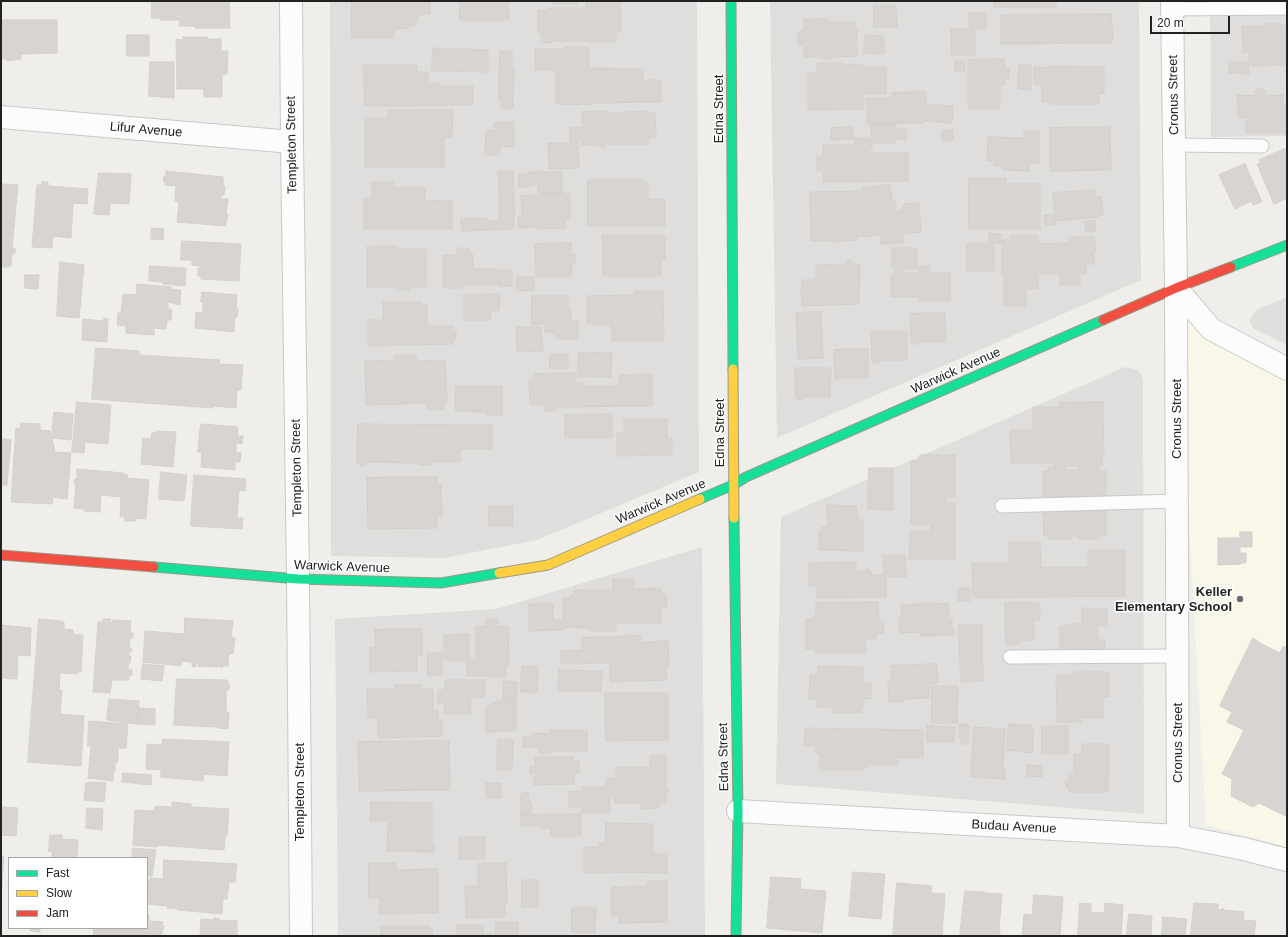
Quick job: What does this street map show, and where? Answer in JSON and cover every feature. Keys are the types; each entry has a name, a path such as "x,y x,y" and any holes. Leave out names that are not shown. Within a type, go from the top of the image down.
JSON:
{"street":[{"name":"Templeton Street","path":"291,1 301,936"},
{"name":"Edna Street","path":"731,1 738,811 736,936"},
{"name":"Cronus Street","path":"1172,5 1176,288 1178,836"},
{"name":"Lifur Avenue","path":"1,117 292,142"},
{"name":"Warwick Avenue","path":"1,555 298,579 440,583 548,564 734,485 746,477 1176,288 1287,245"},
{"path":"1176,288 1211,329 1287,369"},
{"name":"Budau Avenue","path":"738,811 1178,836 1244,849 1287,860"}],"lane":[{"path":"1172,5 1287,8"},
{"path":"1174,145 1262,146"},
{"path":"1002,506 1177,501"},
{"path":"1010,657 1178,656"}],"shaded area":[{"path":"330,1 697,1 699,472 537,540 444,558 331,556"},
{"path":"770,1 1139,1 1141,280 777,438"},
{"path":"1210,1 1287,1 1287,136 1211,137"},
{"name":"Keller Elementary School","path":"1176,288 1211,329 1287,374 1287,847 1206,825"},
{"path":"1287,297 1287,345 1253,328 1249,320 1258,309"},
{"path":"1125,367 1138,370 1143,379 1144,814 776,784 781,517"},
{"path":"702,547 705,936 338,936 335,619 496,609"}],"building":[{"path":"152,1 229,1 230,28 195,28 196,26 179,26 180,20 160,20 160,18 152,18"},
{"path":"352,1 430,1 430,14 418,15 418,22 415,22 415,26 409,25 409,28 394,29 394,38 352,38"},
{"path":"460,1 509,1 509,20 460,20"},
{"path":"553,1 578,1 578,4 553,4"},
{"path":"586,1 621,1 621,32 616,32 616,42 541,42 541,32 538,33 538,10 548,10 548,8 586,8"},
{"path":"994,1 1056,1 1056,7 994,7"},
{"path":"1249,1 1287,1 1287,3 1249,4"},
{"path":"874,5 896,5 897,27 874,27"},
{"path":"969,13 986,13 986,28 970,28"},
{"path":"1111,14 1113,40 1111,40 1111,43 1001,44 1001,15"},
{"path":"827,19 828,22 855,22 855,27 857,27 857,56 835,57 831,59 804,57 804,45 798,46 798,32 804,31 804,20"},
{"path":"2,20 57,20 57,53 21,54 21,59 8,61 6,59 2,59"},
{"path":"1264,24 1281,24 1281,26 1287,26 1287,65 1248,66 1249,74 1229,73 1229,62 1249,62 1249,53 1243,53 1242,26 1264,26"},
{"path":"951,29 975,29 975,55 952,55"},
{"path":"127,35 149,35 149,56 127,56"},
{"path":"865,35 884,36 884,54 864,53"},
{"path":"183,37 207,37 208,39 221,39 221,51 228,51 227,74 222,74 222,97 204,97 204,89 177,89 176,39 183,40"},
{"path":"564,47 589,47 589,68 643,69 643,80 661,80 661,102 592,103 592,105 556,104 556,70 535,70 535,49 564,49"},
{"path":"433,48 488,50 488,72 432,71"},
{"path":"500,51 512,51 512,67 500,67"},
{"path":"1004,59 1005,68 1009,68 1009,78 1005,78 1005,85 1000,85 1000,108 968,108 968,60"},
{"path":"955,60 964,60 965,71 955,71"},
{"path":"150,62 174,62 174,98 149,96"},
{"path":"817,63 842,63 842,65 863,64 863,67 886,67 886,94 864,94 864,109 808,110 808,72 817,73"},
{"path":"364,65 417,65 417,72 426,72 426,74 428,74 428,84 441,84 441,86 473,86 473,105 365,106"},
{"path":"1019,65 1031,65 1031,90 1018,89"},
{"path":"1048,66 1104,67 1104,94 1099,93 1099,104 1049,104 1049,102 1042,102 1042,84 1034,84 1034,67 1048,68"},
{"path":"499,69 514,69 513,108 501,108 501,98 499,98"},
{"path":"1258,89 1263,89 1266,96 1283,95 1283,106 1287,106 1287,133 1246,133 1246,118 1239,118 1237,95 1255,96 1255,92 1258,91"},
{"path":"926,92 926,104 953,106 952,123 924,121 923,123 867,124 867,98 892,98 892,93"},
{"path":"388,110 453,110 452,137 444,137 444,167 365,167 365,118 388,118"},
{"path":"607,111 607,113 647,111 647,113 655,113 656,137 648,138 648,144 605,144 605,147 599,147 599,145 582,145 582,141 570,141 570,127 583,127 582,112"},
{"path":"514,122 514,147 500,146 499,155 485,155 486,130 494,130 494,123"},
{"path":"871,124 896,124 895,129 906,129 906,140 895,139 895,143 872,143 872,150 868,150 868,153 908,153 908,181 823,182 823,171 817,170 817,157 822,157 823,145 855,145 854,138 869,138 869,142 871,142"},
{"path":"853,127 853,139 831,140 831,128"},
{"path":"1110,127 1111,170 1050,171 1050,128"},
{"path":"942,130 953,130 953,140 942,140"},
{"path":"1024,132 1039,132 1039,163 1029,163 1029,171 1002,170 1003,166 994,166 994,161 987,161 988,137 1024,138"},
{"path":"578,143 579,168 549,169 548,144"},
{"path":"1287,148 1287,198 1274,204 1257,164 1261,163 1259,160"},
{"path":"1245,164 1262,202 1253,205 1251,201 1235,209 1219,175"},
{"path":"166,171 223,177 223,186 225,186 224,195 221,195 221,199 228,199 226,214 228,215 225,226 177,222 179,202 175,201 176,186 165,185 165,182 163,181 164,176 166,176"},
{"path":"499,171 513,171 515,206 513,229 462,231 461,218 486,218 487,221 499,221"},
{"path":"529,172 562,172 562,193 538,194 538,185 518,187 519,174 529,174"},
{"path":"99,173 131,174 129,204 110,203 109,215 94,214"},
{"path":"969,178 1006,178 1006,184 1040,184 1040,229 969,229"},
{"path":"588,180 640,180 648,183 648,199 665,199 665,226 588,226"},
{"path":"1,182 3,184 18,185 12,248 15,248 15,253 12,254 11,266 8,267 1,267"},
{"path":"42,182 48,182 48,186 88,189 87,204 73,203 71,238 53,236 52,248 32,247 37,185 42,185"},
{"path":"372,182 394,182 394,188 425,188 425,201 452,200 452,229 364,229 364,198 372,198"},
{"path":"890,185 892,200 895,200 896,211 901,211 905,204 919,203 921,232 903,234 903,243 881,244 880,235 856,237 857,240 833,242 811,241 810,192 862,191 862,188"},
{"path":"1095,190 1095,197 1101,197 1103,215 1098,215 1098,217 1055,221 1053,193"},
{"path":"570,194 570,219 565,219 566,228 518,228 518,216 522,216 521,196"},
{"path":"1054,215 1055,225 1045,226 1044,216"},
{"path":"1095,221 1096,231 1086,232 1085,222"},
{"path":"152,228 164,229 163,240 151,239"},
{"path":"989,233 1001,234 1001,243 989,243"},
{"path":"603,235 665,235 665,260 661,260 661,276 603,276"},
{"path":"1010,236 1038,236 1038,244 1069,243 1069,237 1094,237 1096,251 1094,251 1094,264 1086,264 1086,273 1080,274 1080,285 1060,285 1060,274 1038,274 1038,289 1026,289 1026,306 1004,306 1002,240 1010,240"},
{"path":"182,241 241,244 239,281 201,279 201,276 198,276 198,268 202,268 202,266 192,265 192,260 181,260"},
{"path":"571,243 571,255 575,255 575,264 571,264 572,276 536,276 535,244"},
{"path":"967,244 994,244 994,271 967,271"},
{"path":"396,246 397,249 426,249 426,287 409,287 410,290 397,290 397,287 367,287 367,247"},
{"path":"458,248 469,248 469,253 472,253 473,255 473,269 498,269 498,285 462,285 462,288 443,288 443,255 456,255"},
{"path":"892,248 917,248 917,269 893,269"},
{"path":"847,260 852,260 852,264 860,264 859,304 802,306 802,297 800,296 802,280 816,280 816,265 847,264"},
{"path":"60,262 84,265 79,318 57,316"},
{"path":"150,266 186,268 185,286 149,281"},
{"path":"930,266 929,273 950,273 950,301 919,301 919,297 891,297 891,274 895,274 895,271 919,273 919,267"},
{"path":"512,270 512,286 499,287 499,271"},
{"path":"25,275 39,275 38,289 25,288"},
{"path":"517,277 534,277 534,290 517,291"},
{"path":"137,284 171,287 171,289 181,290 180,305 168,302 168,309 172,310 171,320 167,320 166,329 154,328 154,335 126,333 126,326 117,325 118,313 121,313 123,294 136,295"},
{"path":"635,291 663,291 664,341 612,341 612,327 610,327 610,324 587,324 587,296 635,295"},
{"path":"202,292 237,295 236,309 238,309 237,317 235,317 234,332 195,328 196,312 203,313 203,302 201,302"},
{"path":"500,294 499,310 490,311 491,320 464,320 464,295"},
{"path":"532,296 568,296 568,310 571,310 571,320 578,320 578,339 556,339 556,334 553,334 553,332 545,332 545,324 532,325"},
{"path":"383,302 421,302 421,305 427,304 427,326 453,326 453,331 456,331 456,339 453,339 453,344 368,346 368,320 383,320"},
{"path":"821,312 823,358 798,359 796,313"},
{"path":"945,313 946,342 918,342 918,344 912,344 910,314"},
{"path":"104,318 108,319 107,342 82,340 83,319 104,321"},
{"path":"517,327 541,327 543,351 517,352"},
{"path":"872,332 907,332 907,360 880,360 879,363 874,363 872,360"},
{"path":"96,348 139,351 139,355 220,360 219,364 243,365 241,390 237,390 236,408 213,406 213,408 92,399"},
{"path":"868,349 868,378 841,378 841,380 835,380 834,350"},
{"path":"579,352 612,353 611,377 578,377"},
{"path":"550,354 568,354 568,369 550,368"},
{"path":"394,356 416,356 417,361 445,360 447,402 444,402 444,409 428,410 427,403 366,405 365,361 394,360"},
{"path":"795,368 831,368 830,397 803,397 803,400 797,400"},
{"path":"576,373 576,383 585,383 585,386 620,386 619,375 652,374 652,406 556,407 556,411 545,411 545,404 530,404 529,380 533,380 535,374"},
{"path":"456,386 502,386 502,415 487,415 487,412 456,411"},
{"path":"77,402 111,405 108,444 85,442 84,453 72,452"},
{"path":"1103,402 1104,457 1102,456 1102,466 1054,466 1055,463 1011,463 1010,430 1033,430 1033,407 1060,407 1060,403"},
{"path":"54,412 73,414 71,440 52,438"},
{"path":"612,414 612,438 565,438 565,415"},
{"path":"624,419 667,419 667,438 672,438 672,455 617,456 617,433 624,433"},
{"path":"21,423 40,424 40,430 50,431 55,452 71,453 67,499 53,497 52,504 11,502 16,428 20,429"},
{"path":"201,424 238,427 237,436 243,436 242,444 236,443 236,453 241,453 240,462 235,461 235,470 201,467 202,452 198,452"},
{"path":"358,424 492,425 492,449 460,449 460,462 431,462 431,465 419,465 419,463 365,462 365,466 360,466 360,463 357,463"},
{"path":"157,431 176,432 173,467 141,464 143,438 151,439 152,433 156,433"},
{"path":"1,439 11,440 7,485 1,485"},
{"path":"920,455 955,455 955,497 946,497 946,503 955,503 955,559 909,559 910,532 930,532 931,524 911,524 911,461 920,461"},
{"path":"1049,467 1065,467 1065,470 1079,470 1079,467 1098,467 1099,471 1106,471 1106,496 1043,497 1043,471 1049,471"},
{"path":"869,468 893,468 893,510 868,509"},
{"path":"77,469 124,473 124,475 128,475 127,478 149,480 146,519 136,518 136,521 125,521 125,517 120,517 121,497 101,495 100,512 84,511 84,509 74,508 76,484 74,484 75,479 77,479"},
{"path":"161,472 187,475 184,501 159,499"},
{"path":"194,475 246,479 245,491 239,490 237,518 243,518 242,529 191,526"},
{"path":"437,477 437,485 441,485 442,516 437,516 437,528 368,529 367,478"},
{"path":"827,505 856,506 858,520 863,520 863,551 819,550 819,530 822,531 822,527 827,527"},
{"path":"489,506 513,506 513,526 489,526"},
{"path":"1044,510 1106,510 1106,535 1099,536 1099,539 1079,539 1079,536 1070,536 1071,539 1049,539 1050,536 1044,536"},
{"path":"1240,532 1252,532 1252,547 1240,547 1240,553 1246,553 1246,563 1218,565 1218,538 1240,538"},
{"path":"1009,542 1040,542 1041,567 1088,567 1088,550 1125,550 1125,596 973,598 972,563 1009,563"},
{"path":"883,555 905,555 906,577 886,577 886,597 816,598 817,586 809,586 809,563 856,562 856,571 864,571 867,568 872,572 870,575 884,575"},
{"path":"613,579 634,579 634,589 661,588 661,594 666,594 667,608 661,608 661,623 616,623 616,631 590,631 590,628 563,627 563,630 529,631 529,604 553,604 553,620 563,620 563,598 571,598 571,596 575,594 575,590 613,590"},
{"path":"970,588 970,601 958,601 958,589"},
{"path":"878,602 879,621 883,621 884,633 876,633 876,639 865,639 866,652 815,652 815,649 806,649 806,619 814,619 814,616 816,615 816,603"},
{"path":"1005,602 1033,602 1033,604 1040,604 1040,620 1034,620 1034,640 1019,640 1020,644 1006,644"},
{"path":"948,604 949,619 952,619 952,629 954,629 954,635 921,636 921,632 900,633 899,618 902,618 901,605"},
{"path":"1082,608 1107,609 1107,626 1097,626 1098,640 1105,640 1105,651 1060,650 1060,626 1067,626 1067,624 1082,624"},
{"path":"185,618 233,621 231,638 235,638 233,654 229,653 228,666 220,667 220,665 218,665 218,667 204,667 198,666 199,663 196,663 196,667 192,666 192,662 182,661 181,666 143,662 145,631 184,634"},
{"path":"39,619 64,622 64,629 73,630 73,635 83,635 81,672 77,672 77,674 60,673 59,691 62,690 60,714 84,716 81,766 28,762"},
{"path":"103,619 111,619 110,622 113,623 113,620 131,621 130,633 133,633 133,638 130,638 129,648 132,648 128,656 131,656 130,663 128,663 128,670 132,670 132,675 129,675 129,680 112,680 110,693 93,692 98,622 103,622"},
{"path":"486,620 498,620 498,626 508,626 509,665 506,665 506,676 467,676 466,660 444,660 444,635 469,634 469,660 476,660 476,626 486,626"},
{"path":"1,625 31,628 30,656 18,655 17,679 1,678"},
{"path":"959,625 982,625 982,661 960,662"},
{"path":"422,629 422,656 417,655 417,671 370,672 370,648 376,647 375,630"},
{"path":"640,636 641,642 668,641 669,667 666,667 667,680 610,682 610,663 561,664 560,651 582,650 582,638"},
{"path":"1253,638 1280,653 1283,646 1287,648 1286,816 1259,803 1253,807 1231,796 1232,779 1222,774 1244,730 1227,722 1232,712 1220,706"},
{"path":"428,653 442,653 442,675 428,676"},
{"path":"983,663 983,681 961,682 960,664"},
{"path":"143,664 164,666 162,681 141,679"},
{"path":"937,664 938,683 929,684 929,698 903,699 903,702 889,702 888,680 891,680 891,666"},
{"path":"522,666 538,666 537,692 521,692"},
{"path":"818,666 863,667 863,683 871,683 871,699 864,698 862,713 832,713 832,707 817,707 817,699 809,699 810,675 818,675"},
{"path":"559,670 602,671 601,691 558,691"},
{"path":"1072,672 1109,672 1109,697 1103,697 1103,718 1082,718 1082,722 1057,722 1056,675 1072,675"},
{"path":"177,679 227,680 229,683 229,689 226,692 226,712 229,712 228,729 218,727 174,725"},
{"path":"445,680 485,680 485,697 470,698 471,714 445,714 444,703 438,703 438,690 445,690"},
{"path":"504,681 517,682 516,700 503,699"},
{"path":"395,685 422,685 422,689 433,689 433,711 438,710 438,720 442,720 442,736 378,738 378,718 368,718 367,689 395,689"},
{"path":"932,686 958,686 957,723 932,723"},
{"path":"605,693 668,693 668,740 606,741"},
{"path":"109,699 139,701 138,724 107,720"},
{"path":"501,700 516,702 516,731 486,732 486,707"},
{"path":"139,708 155,709 155,725 138,724"},
{"path":"89,721 128,724 126,748 118,748 117,763 114,763 115,771 113,771 113,781 88,778 91,746 88,746"},
{"path":"960,724 969,725 968,744 961,744 962,738 959,738"},
{"path":"1009,724 1032,725 1031,729 1034,729 1032,753 1007,750"},
{"path":"927,726 955,727 954,742 927,742"},
{"path":"1042,726 1068,726 1068,754 1042,754"},
{"path":"974,727 1005,729 1003,769 1005,769 1005,779 971,777"},
{"path":"805,728 923,730 923,758 898,758 898,764 868,764 868,767 863,767 863,770 821,770 822,766 819,766 820,753 815,753 815,746 805,746"},
{"path":"550,730 587,730 587,751 551,751 550,753 539,753 539,747 523,747 523,736 533,736 533,733 550,734"},
{"path":"163,739 229,742 227,776 204,774 203,781 161,777 161,770 146,769 147,744 162,745"},
{"path":"498,740 513,740 512,770 497,770"},
{"path":"449,741 450,790 359,791 358,742"},
{"path":"1082,744 1109,744 1108,792 1069,792 1069,787 1066,787 1066,782 1069,782 1069,774 1074,774 1074,754 1082,754"},
{"path":"650,756 666,756 666,786 668,788 668,793 666,794 666,802 659,802 659,808 641,809 641,803 615,803 615,798 609,798 610,812 581,812 581,807 568,807 569,791 582,791 582,787 606,787 606,778 616,779 616,767 650,767"},
{"path":"534,757 573,757 573,761 579,762 579,773 574,773 574,784 534,785 534,773 530,774 530,766 535,766"},
{"path":"1027,765 1042,766 1042,777 1027,776"},
{"path":"123,773 152,775 151,785 122,782"},
{"path":"86,783 106,783 104,802 84,800"},
{"path":"486,783 501,783 501,798 487,798"},
{"path":"528,793 532,812 521,814 521,794"},
{"path":"172,802 191,804 191,807 229,809 227,836 225,836 224,850 157,845 157,847 133,845 135,810 154,811 155,806 172,807"},
{"path":"371,802 432,803 432,846 435,846 434,852 387,851 388,821 371,821"},
{"path":"1,807 18,808 16,836 1,835"},
{"path":"87,808 103,809 102,830 86,828"},
{"path":"581,814 581,836 551,836 551,828 541,828 541,826 520,826 521,815"},
{"path":"606,823 653,824 653,854 667,854 667,873 584,873 584,847 599,847 599,843 605,843"},
{"path":"50,835 62,835 62,839 78,840 77,857 52,857 52,851 49,851"},
{"path":"485,837 485,859 459,859 459,838"},
{"path":"133,848 156,850 152,876 148,876 148,857 132,857"},
{"path":"1,857 4,857 1,897"},
{"path":"164,860 237,864 235,882 229,882 227,899 223,899 222,914 178,910 167,908 168,906 148,904 148,880 150,880 150,878 163,879"},
{"path":"369,863 396,863 396,870 438,869 438,913 379,914 380,897 369,898"},
{"path":"506,863 507,903 505,903 505,917 466,918 465,886 478,886 478,864"},
{"path":"853,872 885,874 881,919 849,916"},
{"path":"771,877 801,879 800,889 826,891 822,933 767,928"},
{"path":"522,880 538,880 538,907 522,907"},
{"path":"648,881 667,881 667,922 619,923 619,916 612,916 611,887 647,886"},
{"path":"897,883 932,886 931,893 945,894 942,936 893,936"},
{"path":"965,891 1002,894 999,930 1000,936 960,936"},
{"path":"1034,895 1063,897 1060,936 1022,936 1024,914 1032,915"},
{"path":"1080,903 1091,904 1091,912 1104,913 1105,903 1123,905 1121,936 1078,936"},
{"path":"1194,903 1218,904 1218,910 1224,909 1244,912 1243,920 1256,921 1254,936 1191,936"},
{"path":"572,908 596,908 595,933 572,932"},
{"path":"148,914 149,921 163,922 162,926 164,926 161,936 93,936 94,929 148,929"},
{"path":"1129,914 1152,916 1151,936 1127,936"},
{"path":"1163,917 1187,919 1185,936 1162,936"},
{"path":"214,918 219,919 218,920 237,921 237,936 200,936 201,919 214,920"},
{"path":"496,922 518,922 518,936 496,936"},
{"path":"457,925 484,925 483,934 493,934 493,936 457,936"},
{"path":"381,926 429,926 429,929 432,929 433,935 381,936"},
{"path":"31,929 40,929 40,932 31,931"}],"traffic: fast":[{"path":"731,1 733,369"},
{"path":"1231,267 1287,245"},
{"path":"700,499 733,485 746,477 1103,320"},
{"path":"734,518 738,811 736,936"},
{"path":"154,567 298,579 441,583 499,573"}],"traffic: slow":[{"path":"733,369 734,518"},
{"path":"499,573 548,565 700,499"}],"traffic: jam":[{"path":"1103,320 1176,288 1231,267"},
{"path":"1,555 154,567"}],"place":[{"name":"Keller Elementary School","path":"1240,599"}]}
